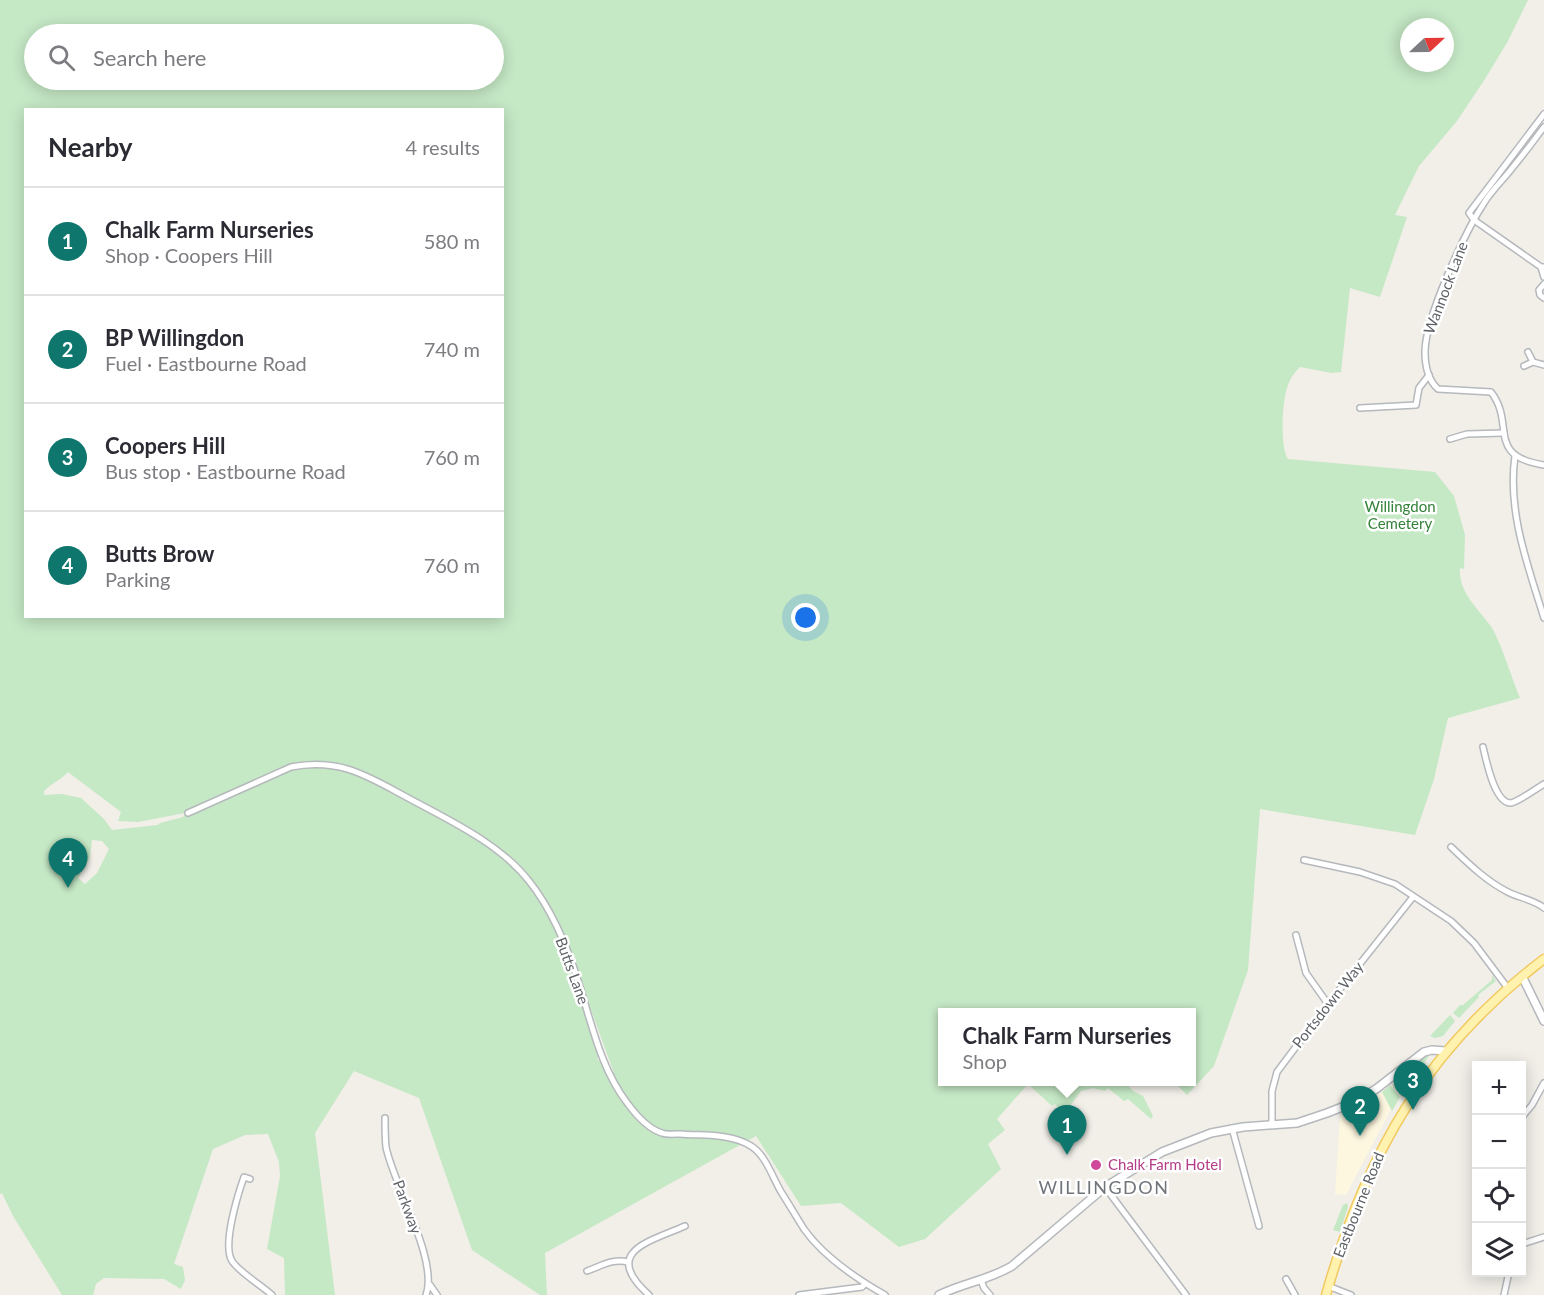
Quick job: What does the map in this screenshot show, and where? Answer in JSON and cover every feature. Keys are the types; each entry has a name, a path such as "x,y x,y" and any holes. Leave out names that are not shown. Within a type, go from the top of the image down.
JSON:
{"main road":[{"name":"Eastbourne Road","path":"1327,1290 1347,1226 1383,1146 1445,1051 1507,987 1544,959"}],"street":[{"path":"1544,114 1469,213 1474,220 1542,267 1544,277"},
{"name":"Wannock Lane","path":"1429,375 1425,351 1429,327 1458,252 1485,201 1544,127"},
{"path":"1544,284 1539,290 1540,295 1544,298"},
{"path":"1528,352 1533,362"},
{"path":"1524,366 1533,362 1544,365"},
{"path":"1360,408 1416,405 1419,388 1429,375"},
{"path":"1429,375 1432,383 1438,389 1491,392 1496,399 1508,448 1524,461 1544,465"},
{"path":"1450,440 1467,434 1504,433"},
{"path":"1515,456 1512,477 1522,545 1544,618"},
{"path":"1483,747 1490,775 1506,801 1510,803 1517,801 1544,784"},
{"name":"Butts Lane","path":"188,813 291,767 330,764 362,773 476,837 508,860 529,881 543,903 573,965 593,1030 614,1084 642,1121 662,1133 731,1137 753,1147 767,1165 805,1231 828,1255 866,1284 885,1295"},
{"path":"1451,847 1493,884 1544,908"},
{"path":"1304,860 1360,872 1395,884 1451,921 1489,962 1507,987"},
{"name":"Portsdown Way","path":"1272,1125 1272,1091 1277,1072 1413,897"},
{"path":"1296,935 1306,973 1328,1004"},
{"path":"1522,975 1544,1021"},
{"path":"939,1295 956,1286 997,1275 1012,1266 1105,1187 1162,1152 1232,1128 1297,1123 1355,1102 1424,1052 1445,1051"},
{"path":"1523,1115 1532,1105 1544,1083"},
{"name":"Parkway","path":"385,1118 386,1147 419,1237 430,1285"},
{"path":"1232,1128 1259,1226"},
{"path":"250,1179 244,1177 236,1198 228,1250 232,1261 272,1295"},
{"path":"1105,1187 1186,1295"},
{"path":"649,1295 631,1276 628,1262 632,1252 639,1246 685,1226"},
{"path":"1526,1242 1544,1237"},
{"path":"587,1271 612,1261 628,1262"},
{"path":"1504,1295 1508,1277"},
{"path":"1286,1279 1294,1295"},
{"path":"981,1280 990,1295"},
{"path":"799,1295 829,1294 862,1287 866,1284"},
{"path":"426,1295 430,1285"},
{"path":"430,1285 437,1295"},
{"path":"1327,1290 1351,1295"}],"shaded area":[{"path":"1382,1092 1392,1107 1346,1195 1335,1194 1340,1117 1356,1110"}],"green space":[{"name":"Willingdon Cemetery","path":"0,0 1528,0 1508,41 1485,79 1457,121 1419,166 1395,215 1407,217 1380,297 1350,288 1341,372 1332,373 1300,367 1287,388 1283,425 1285,453 1288,459 1435,472 1454,496 1465,535 1464,569 1460,568 1462,585 1496,635 1520,698 1448,718 1434,779 1415,835 1260,809 1248,970 1214,1066 1196,1085 1196,1008 938,1008 938,1086 1026,1086 997,1119 1005,1130 988,1144 1001,1169 925,1239 899,1247 841,1203 801,1206 756,1136 545,1253 547,1295 540,1295 472,1250 419,1098 354,1071 315,1133 335,1295 285,1295 284,1258 267,1249 280,1176 279,1162 268,1134 245,1135 213,1149 174,1264 183,1267 185,1280 181,1289 164,1279 104,1278 96,1284 93,1295 62,1295 13,1216 2,1193 0,1194","holes":["68,772 121,812 118,821 138,822 185,813 183,817 158,825 112,830 104,819 81,798 62,794 44,795 44,791","92,840 102,841 109,849 97,873 85,884 78,878 90,857","587,999 614,1073 597,1059 600,1055"]},
{"path":"1492,975 1496,981 1478,995 1479,997 1459,1018 1453,1013 1492,980"},
{"path":"1450,1015 1455,1021 1443,1036 1435,1038 1430,1036"},
{"path":"1425,1056 1429,1056 1401,1096 1393,1084"},
{"path":"1390,1085 1400,1097 1392,1111 1382,1092"},
{"path":"1030,1086 1129,1086 1143,1096 1153,1116 1151,1119 1128,1099 1124,1101 1108,1088 1105,1091 1093,1088 1081,1091 1064,1114 1055,1104 1052,1106"},
{"path":"1178,1086 1195,1086 1187,1095"},
{"path":"1347,1203 1348,1207 1340,1232 1333,1230 1343,1205"}],"place":[{"name":"Butts Brow","path":"68,888"},
{"name":"Coopers Hill","path":"1413,1110"},
{"name":"BP Willingdon","path":"1360,1136"},
{"name":"Chalk Farm Nurseries","path":"1067,1155"},
{"name":"Chalk Farm Hotel","path":"1096,1165"}],"district":[{"name":"WILLINGDON","path":"1104,1188"}]}
